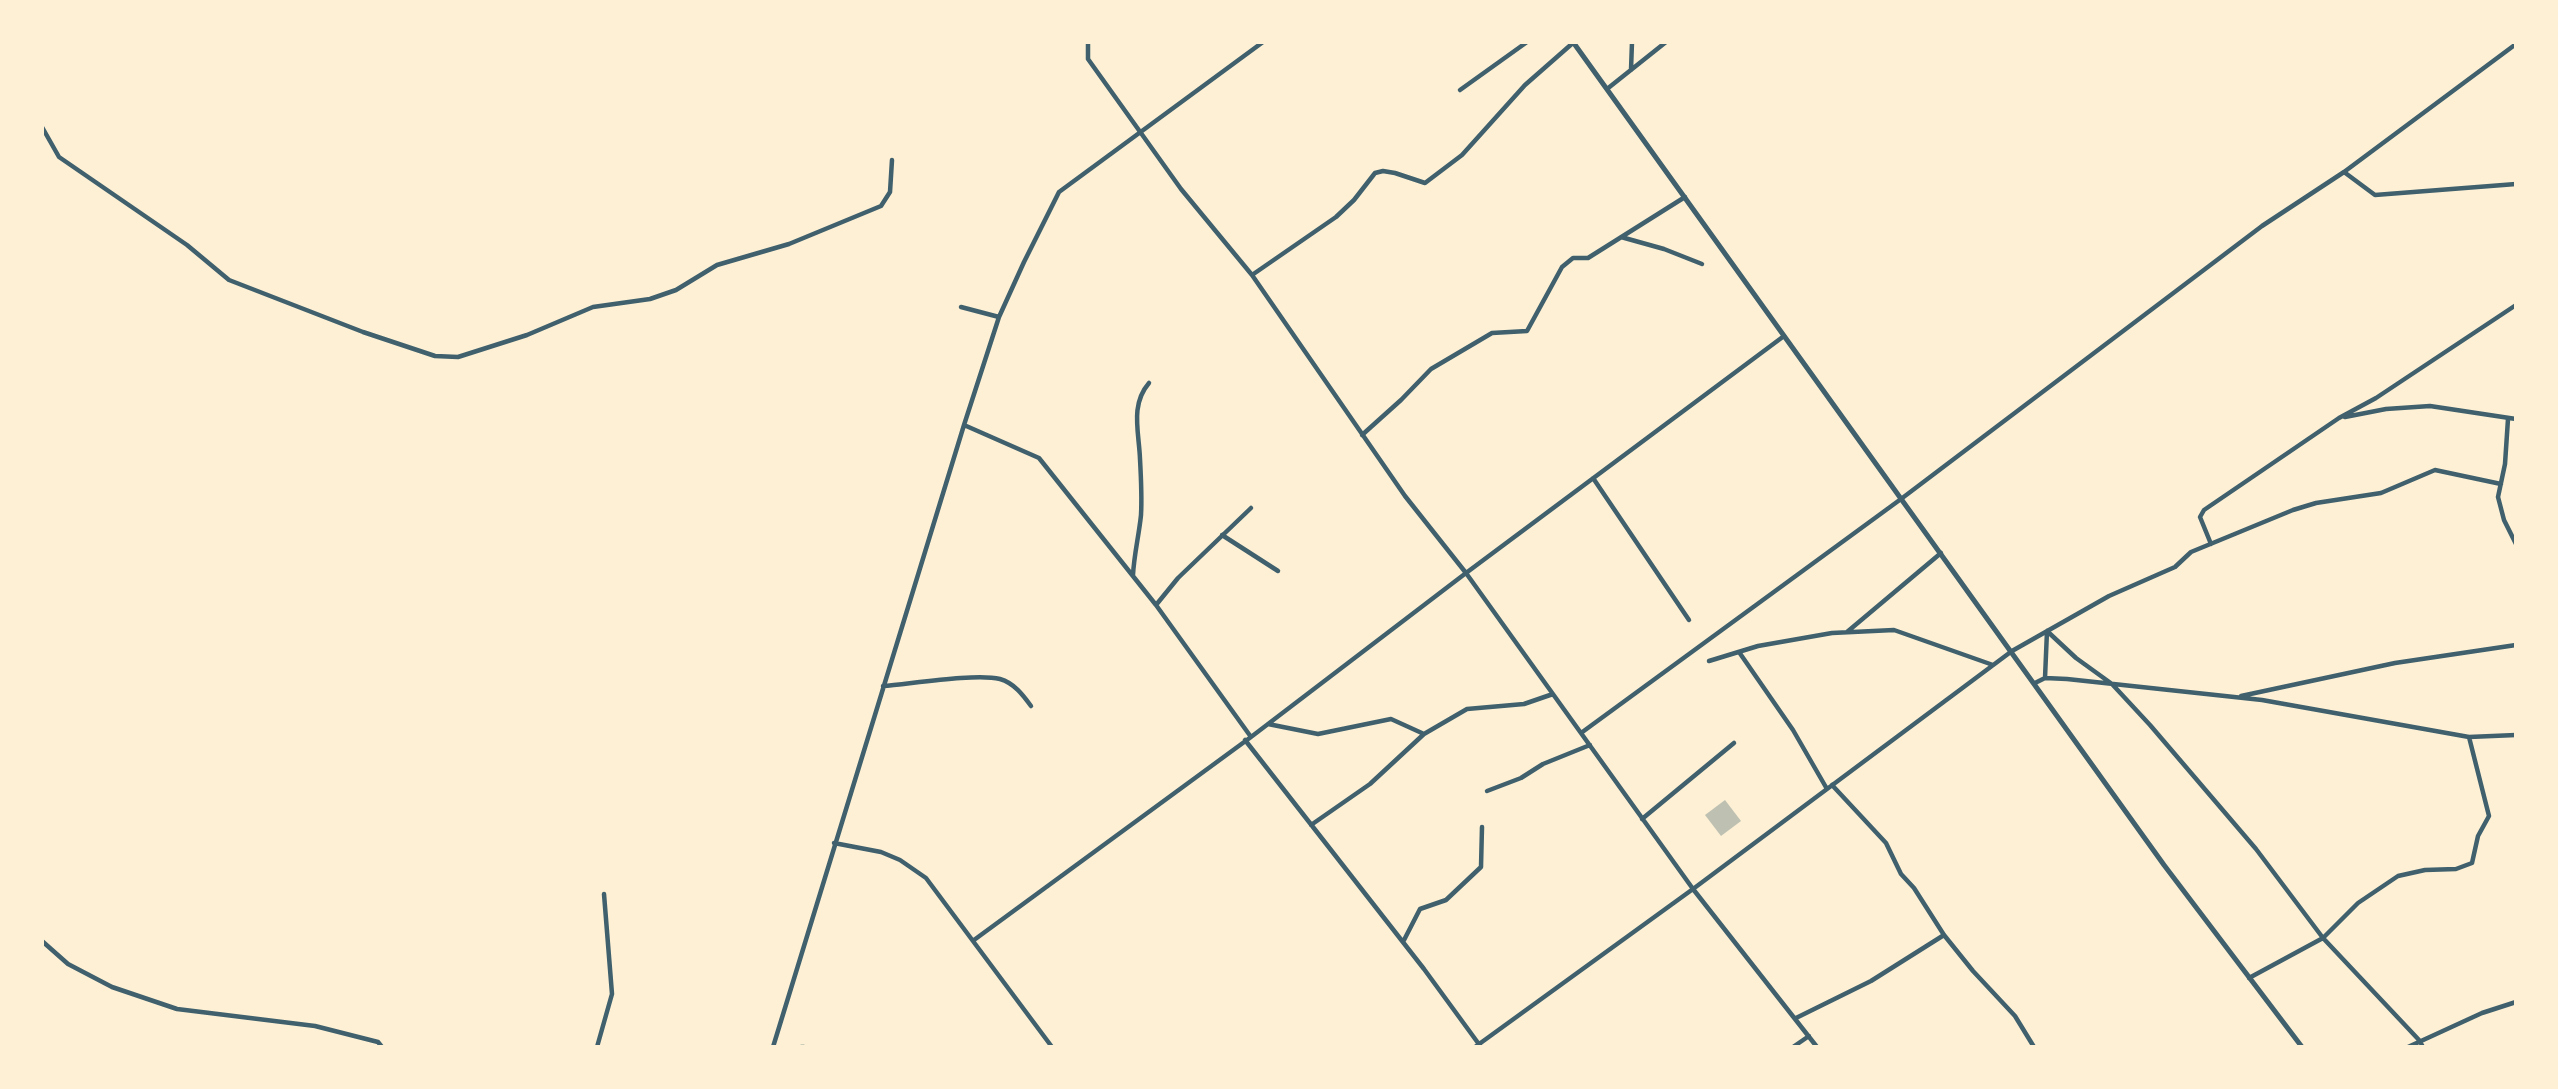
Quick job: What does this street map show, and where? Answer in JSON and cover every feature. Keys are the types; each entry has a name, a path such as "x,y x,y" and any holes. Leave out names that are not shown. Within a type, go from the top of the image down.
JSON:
{"street":[{"path":"1088,42 1088,59 1181,189 1252,275 1405,496 1466,573 1693,889 1817,1047"},
{"path":"773,1047 964,425 999,318 1024,262 1059,192 1263,42"},
{"path":"1460,90 1527,42"},
{"path":"1252,275 1336,217 1354,200 1374,173 1383,171 1395,173 1425,183 1462,155 1526,85 1574,42 2164,865 2302,1047"},
{"path":"1631,70 1632,42"},
{"path":"1606,89 1666,42"},
{"path":"1581,733 1901,499 2262,226 2344,172 2516,44"},
{"path":"42,128 59,157 187,245 229,280 435,356 458,357 527,334 593,307 659,296 676,290 717,265 789,244 881,206 890,192 892,160"},
{"path":"2344,172 2375,195 2516,184"},
{"path":"1362,435 1431,369 1492,333 1527,331 1562,267 1573,258 1588,258 1685,197"},
{"path":"1621,237 1702,264"},
{"path":"2211,544 2200,517 2204,510 2340,418 2376,398 2516,305"},
{"path":"961,307 999,318"},
{"path":"974,940 1251,737 1784,336"},
{"path":"1133,575 1141,515 1140,457 1136,433 1138,400 1149,383"},
{"path":"2340,418 2386,409 2430,406 2516,419"},
{"path":"2508,419 2498,497 2504,520 2516,544"},
{"path":"964,425 1039,458 1156,605 1251,737"},
{"path":"1245,740 1403,942 1478,1046 2012,651 2109,596 2175,567 2191,552 2316,502 2381,493 2435,470 2501,484"},
{"path":"1593,478 1689,620"},
{"path":"1156,605 1178,578 1251,508"},
{"path":"1222,535 1278,571"},
{"path":"1847,632 1941,553"},
{"path":"1709,661 1768,644 1847,632 1894,630 1993,665"},
{"path":"2044,678 2047,631"},
{"path":"2047,631 2076,658 2112,684 2218,803 2323,938 2423,1047"},
{"path":"2235,697 2395,663 2516,645"},
{"path":"1739,652 1793,730 1827,789"},
{"path":"2035,683 2044,678 2235,697 2323,709 2469,737 2516,735"},
{"path":"883,687 1000,679 1017,688 1031,706"},
{"path":"1311,825 1370,783 1424,734 1467,709 1524,704 1553,694"},
{"path":"1268,724 1318,734 1391,719 1424,734"},
{"path":"2248,978 2323,938 2358,903 2398,876 2425,870 2456,869 2472,863 2478,836 2489,816 2469,737"},
{"path":"1642,819 1734,743"},
{"path":"1487,791 1521,778 1544,764 1590,745"},
{"path":"1833,785 1886,843 1901,874 1914,888 1944,935 2015,1016 2034,1047"},
{"path":"1403,942 1420,909 1446,900 1481,867 1482,827"},
{"path":"834,843 881,852 900,860 926,878 1052,1047"},
{"path":"597,1047 612,994 604,894"},
{"path":"1796,1018 1871,981 1944,935"},
{"path":"42,941 76,969 112,987 177,1009 315,1026 378,1042 382,1047"},
{"path":"2408,1047 2419,1040 2516,1002"},
{"path":"1793,1047 1809,1036"}],"building":[{"path":"1725,800 1741,821 1721,836 1705,815"}]}
